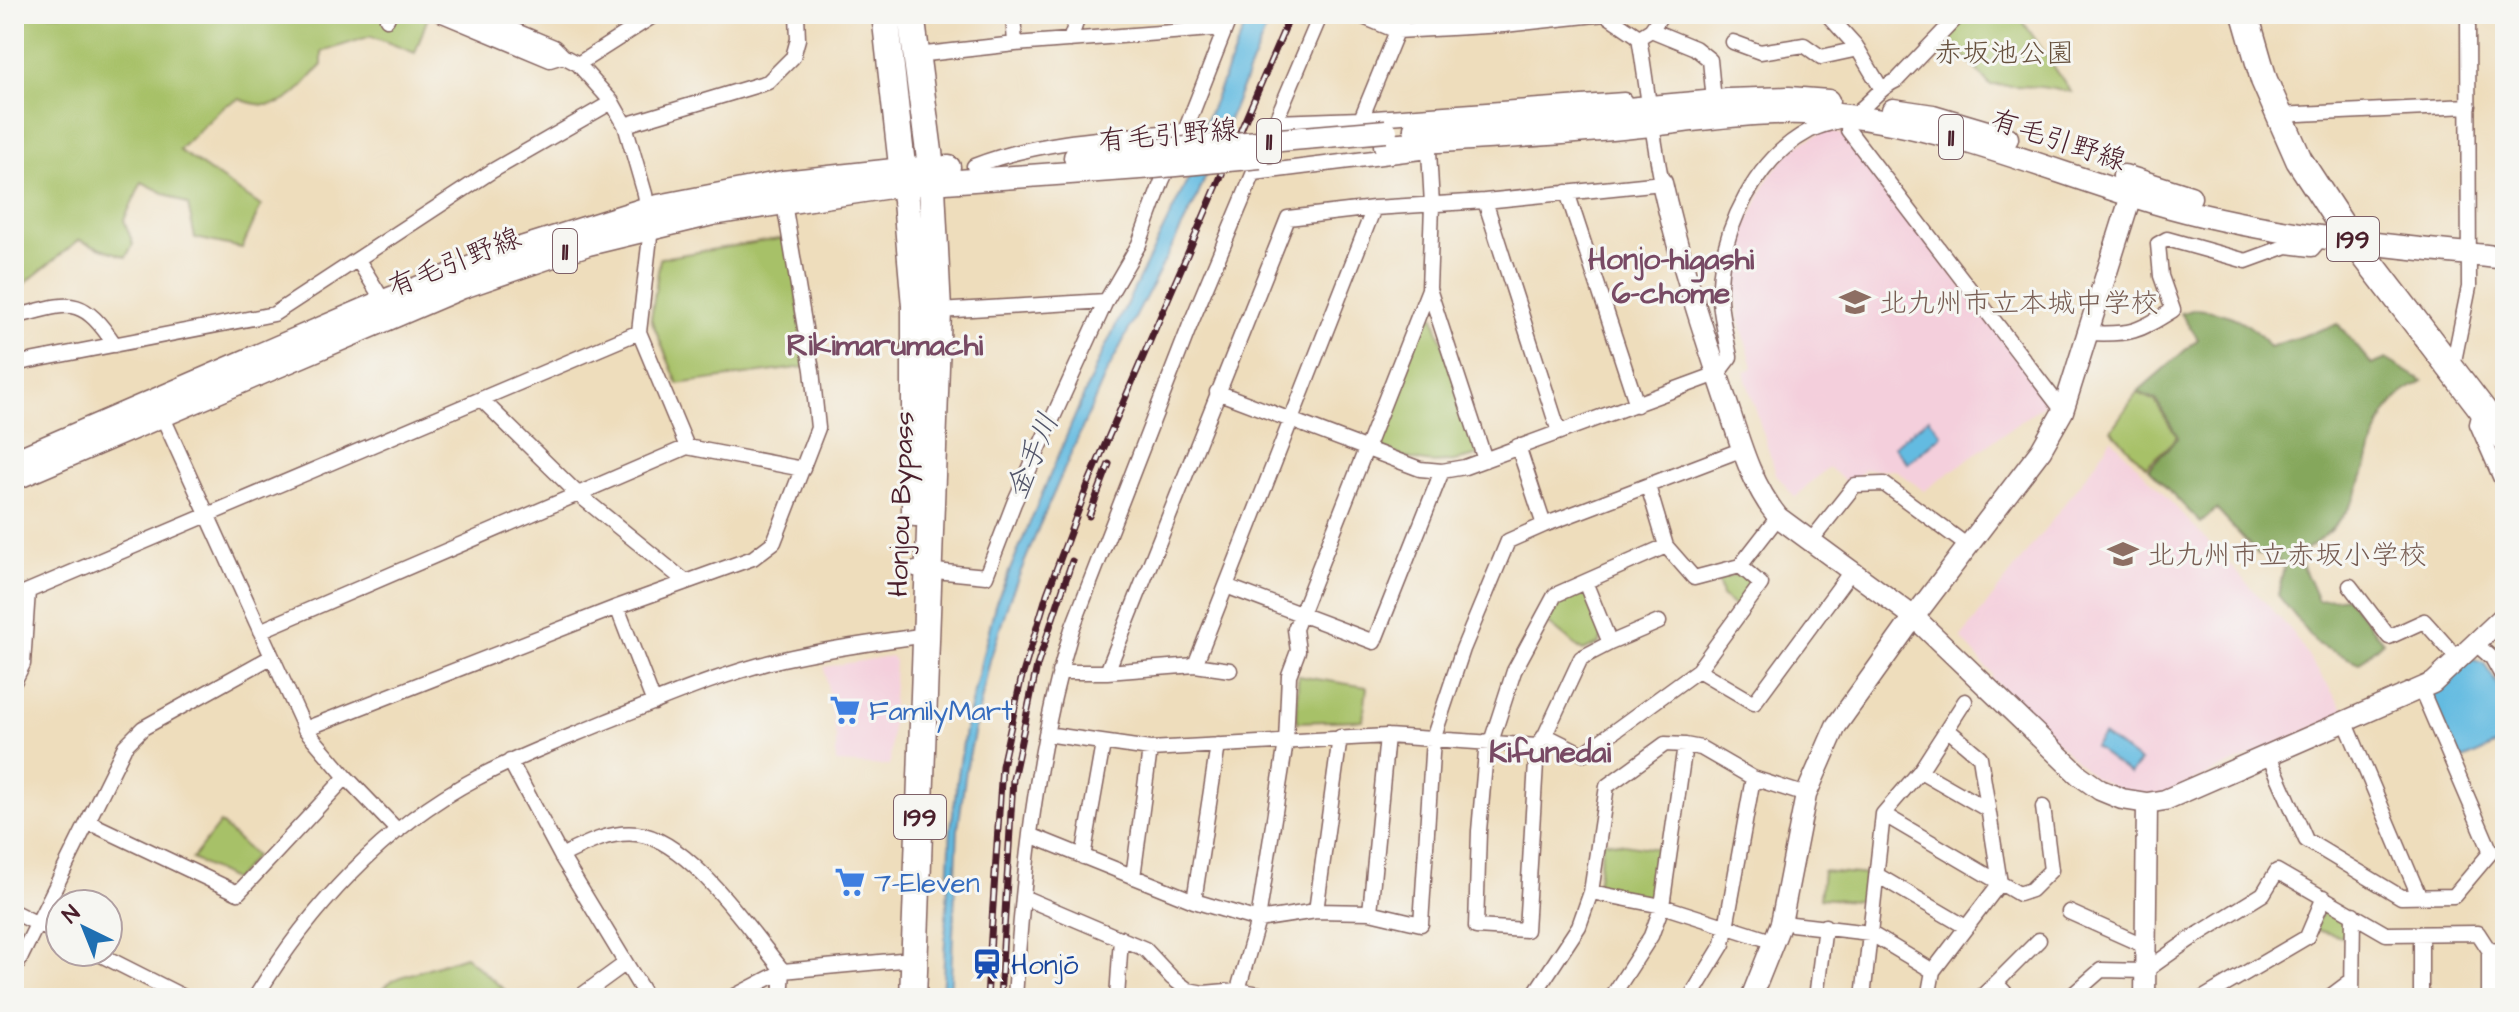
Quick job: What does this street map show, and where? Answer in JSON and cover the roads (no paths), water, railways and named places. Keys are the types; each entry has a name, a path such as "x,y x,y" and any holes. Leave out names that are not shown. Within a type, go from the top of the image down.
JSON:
{"highway":[{"name":"Honjou Bypass","path":"885,14 915,306 923,569"},
{"name":"Honjou Bypass","path":"911,14 932,175 938,311 923,569 908,960 913,998"},
{"name":"199","path":"2245,14 2278,115 2339,235 2505,439"},
{"name":"Honjou Bypass","path":"899,998 908,960"}],"main road":[{"name":"有毛引野線","path":"1386,138 1429,146 1650,115 1714,101 1789,98 1857,111 2134,187 2302,221 2339,235 2468,247 2505,245"},
{"name":"有毛引野線","path":"14,479 159,408 388,310 650,218 783,182 903,177 1152,159 1650,115 1703,118 1857,111"},
{"name":"有毛引野線","path":"932,175 974,166 1152,159"},
{"name":"有毛引野線","path":"650,218 712,214 784,203 903,177"},
{"name":"有毛引野線","path":"2468,247 2505,258"},
{"name":"有毛引野線","path":"14,461 159,408"}],"street":[{"path":"440,14 550,60 563,56"},
{"path":"476,14 554,47 578,64 612,102 625,125 650,218 639,332 687,447"},
{"path":"578,64 656,14"},
{"path":"625,125 768,82 793,57 798,39 797,14"},
{"path":"1013,14 1015,44"},
{"path":"1070,40 1079,14"},
{"path":"1015,998 1030,835 1046,734 1072,629 1190,325 1321,14"},
{"path":"1356,14 1397,31 1502,19 1605,14 1645,34 1695,48 1710,60 1714,101"},
{"path":"1361,119 1404,14"},
{"path":"1662,14 1645,34 1650,115 1662,183 1673,231 1717,374 1762,497 1778,517 1914,617 2079,775 2111,796 2147,803 2165,800 2433,683 2505,615"},
{"path":"1827,14 1858,49 1881,88"},
{"path":"1960,14 1897,80 1881,88 1857,111 1848,130 2063,411"},
{"path":"2452,371 2469,287 2468,14"},
{"path":"917,55 1228,21 1139,244 1106,301 1014,503 986,576 923,569"},
{"path":"1733,42 1760,52 1804,45 1821,57 1858,49"},
{"path":"1275,122 1361,119 1619,99 1650,115"},
{"path":"14,364 274,314 492,171 612,102"},
{"path":"2278,115 2469,106"},
{"path":"1217,392 1420,469 1442,471 1485,460 1717,374 1730,357 1720,285 1729,237 1756,180 1783,148 1810,130 1857,111"},
{"path":"974,166 1009,152 1114,137 1185,131"},
{"path":"1238,990 1258,920 1286,742 1289,675 1298,651 1295,629 1429,289 1432,205 1429,146 1254,173"},
{"path":"1107,672 1288,218 1662,183"},
{"path":"1751,998 1775,942 1806,795 1836,726 2041,450 2063,411 2134,187"},
{"path":"1567,192 1637,405"},
{"path":"1485,201 1559,432"},
{"path":"305,729 617,607 753,558 774,542 818,428 812,370 784,203"},
{"path":"1195,665 1374,208"},
{"path":"2088,333 2113,334 2141,330 2173,310 2161,276 2158,244 2167,239 2246,261 2287,246 2312,249 2339,235"},
{"path":"358,260 388,310"},
{"path":"1429,289 1485,460"},
{"path":"938,311 1106,301"},
{"path":"14,317 68,303 84,309 98,320 115,345"},
{"path":"14,682 23,664 21,594 639,332"},
{"path":"482,400 578,494 686,582"},
{"path":"159,408 305,729 398,831"},
{"path":"2481,408 2477,424 2505,488"},
{"path":"1518,446 1544,525"},
{"path":"260,631 687,447 803,469"},
{"path":"1030,835 1194,901 1258,920 1316,911 1370,912 1421,924 1433,739 1463,649 1508,541 1743,449"},
{"path":"1226,586 1374,642 1442,471"},
{"path":"1810,542 1855,485 1884,484 1969,547"},
{"path":"1648,486 1666,546 1694,578 1740,566 1778,517"},
{"path":"1659,622 1581,658 1541,740 1526,930 1476,927 1479,831 1489,741 1514,671 1555,595 1666,546"},
{"path":"1046,734 1150,749 1340,737 1541,740 1583,754 1698,670 1761,584 1740,566"},
{"path":"1698,670 1754,703 1852,570"},
{"path":"1585,582 1610,643"},
{"path":"2350,586 2389,637 2424,621 2459,660"},
{"path":"617,607 654,703"},
{"path":"255,998 308,919 352,870 431,805 510,761 744,670 830,649 920,636"},
{"path":"2476,644 2492,658 2505,681"},
{"path":"14,971 125,746 143,728 271,657"},
{"path":"1059,672 1107,672 1195,665 1230,670"},
{"path":"2269,756 2306,840 2401,897 2454,896 2498,849 2421,689"},
{"path":"1863,998 1883,814 1920,771 1965,701"},
{"path":"2346,723 2419,896"},
{"path":"1928,998 1933,971 2000,883 1980,757 1947,729"},
{"path":"1370,912 1387,736"},
{"path":"1316,911 1340,737"},
{"path":"1083,857 1103,744"},
{"path":"1536,998 1533,996 1579,926 1591,892 1607,786 1665,744 1701,748 1753,778 1806,795"},
{"path":"1194,901 1218,745"},
{"path":"1611,998 1651,936 1662,906 1685,745"},
{"path":"1133,877 1150,749"},
{"path":"510,761 561,856 647,998"},
{"path":"1920,771 1988,810"},
{"path":"88,822 238,893 346,777"},
{"path":"1690,998 1723,944 1728,928 1753,778"},
{"path":"2145,998 2147,803"},
{"path":"1883,814 2019,894 2031,890 2051,870 2043,807"},
{"path":"561,856 608,835 639,834 668,843 693,862 783,971 781,998"},
{"path":"2069,998 2101,970 2145,971 2263,894 2277,871 2386,934 2478,933 2489,950 2489,998"},
{"path":"1877,875 1966,927"},
{"path":"1591,892 1662,906 1775,942"},
{"path":"1023,897 1145,949 1188,990 1204,993 1238,990 1280,998"},
{"path":"2203,998 2307,937 2324,897"},
{"path":"14,912 44,927"},
{"path":"2069,912 2145,946"},
{"path":"2352,998 2353,914"},
{"path":"1792,924 1870,933 1933,971"},
{"path":"1816,998 1825,926"},
{"path":"2421,934 2421,998"},
{"path":"1117,998 1121,938"},
{"path":"1980,998 2039,940"},
{"path":"2489,950 2505,951"},
{"path":"731,998 783,971 908,960"},
{"path":"578,998 626,963"},
{"path":"124,967 186,998"},
{"path":"2328,998 2352,980"},
{"path":"1996,983 2010,998"}],"water":[{"path":"1250,14 1272,14 1196,200 1105,376 1041,522 1009,600 990,660 966,770 958,829 950,998 942,998 951,828 959,768 966,724 995,605 1097,364 1196,163 1204,126"},
{"path":"1929,418 1942,435 1908,463 1894,446"},
{"path":"2470,659 2485,663 2505,699 2505,741 2459,762 2429,692"},
{"path":"2103,735 2140,762 2130,774 2094,747"}],"railway":[{"path":"987,998 1002,766 1021,680 1047,594 1089,482 1291,14"},
{"path":"1089,516 1109,464"},
{"path":"1000,998 1013,779 1037,666 1072,561"}],"place":[{"name":"北九州市立本城中学校","path":"1855,302"},
{"name":"北九州市立赤坂小学校","path":"2123,554"},
{"name":"FamilyMart","path":"845,710"},
{"name":"7-Eleven","path":"850,882"},
{"name":"Honjō","path":"987,964"}],"district":[{"name":"Honjo-higashi 6-chome","path":"1671,276"},
{"name":"Rikimarumachi","path":"885,345"},
{"name":"Kifunedai","path":"1550,752"}],"park label":[{"name":"赤坂池公園","path":"2004,52"}],"water label":[{"name":"金手川","path":"1032,456"}]}
